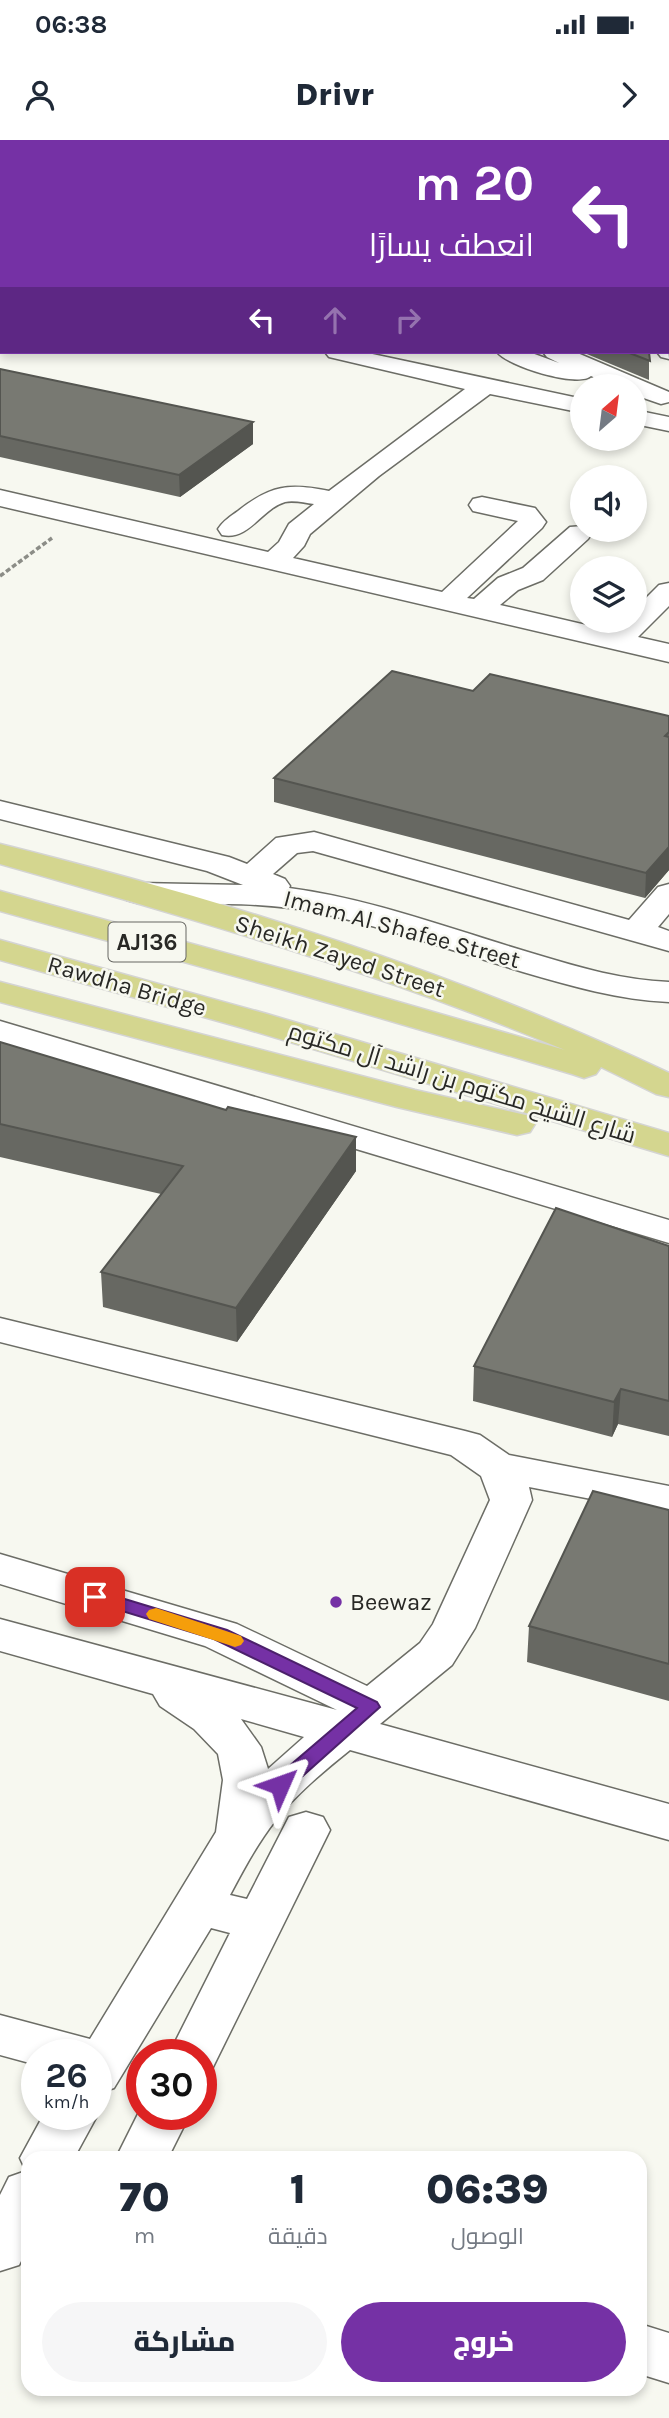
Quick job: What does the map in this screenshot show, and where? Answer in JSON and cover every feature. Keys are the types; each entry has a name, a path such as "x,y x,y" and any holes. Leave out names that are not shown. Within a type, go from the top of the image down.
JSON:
{"main road":[{"name":"Sheikh Zayed Street","path":"0,854 413,977 557,1033 669,1086"},
{"name":"Rawdha Bridge","path":"0,901 293,982"},
{"name":"Rawdha Bridge","path":"0,950 255,1021"},
{"name":"شارع الشيخ مكتوم بن راشد آل مكتوم","path":"293,982 669,1092"},
{"path":"0,992 410,1099 538,1129 669,1154"},
{"name":"شارع الشيخ مكتوم بن راشد آل مكتوم","path":"255,1021 669,1145"}],"street":[{"path":"344,354 570,403"},
{"path":"514,354 552,369 587,374"},
{"path":"560,354 606,374"},
{"path":"283,552 298,530 334,500 485,386"},
{"path":"648,390 665,396"},
{"path":"648,403 665,396"},
{"path":"648,420 669,424"},
{"path":"0,477 231,529 283,552"},
{"path":"231,529 274,496 284,493 299,492 334,500"},
{"path":"0,498 81,516 283,552 448,601 669,653"},
{"path":"448,601 533,522 526,514 482,505"},
{"path":"479,609 508,584 533,574 570,541"},
{"path":"618,641 669,591"},
{"path":"0,810 203,860 253,876 296,898"},
{"path":"253,876 287,845 314,841 669,941"},
{"path":"178,895 194,878 203,860"},
{"name":"Imam Al Shafee Street","path":"132,893 247,894 296,898 592,982 669,992"},
{"path":"636,932 669,894"},
{"path":"592,982 669,1016"},
{"path":"0,1031 669,1232"},
{"path":"0,1330 443,1438 474,1450 498,1467 669,1500"},
{"path":"108,2039 199,1906 240,1833 280,1785 355,1719 436,1654 453,1628 510,1500 509,1489 498,1467"},
{"path":"0,1569 220,1634 355,1719"},
{"path":"0,1635 155,1678 355,1719 669,1822"},
{"path":"155,1678 211,1717 237,1745 246,1771 240,1833"},
{"path":"202,2039 306,1830"},
{"path":"199,1906 261,1922"},
{"path":"0,2035 21,2041"},
{"path":"146,2151 156,2130"},
{"path":"0,2248 21,2210"},
{"path":"647,2350 669,2358"}],"path":[{"path":"0,576 81,516"}],"building":[{"path":"632,354 649,354 650,361"},
{"path":"0,369 253,422 179,475 0,436"},
{"path":"392,671 473,691 490,674 669,716 669,732 665,736 669,737 669,847 646,873 274,778"},
{"path":"0,1042 226,1110 228,1107 356,1137 236,1308 101,1272 183,1166 0,1124"},
{"path":"556,1208 669,1246 669,1401 621,1389 614,1402 474,1366"},
{"path":"593,1491 669,1510 669,1664 529,1626"}],"slow traffic":[{"path":"156,1614 235,1641"}],"place":[{"name":"Beewaz","path":"336,1602"}],"route":[{"path":"95,1597 220,1634 370,1707 280,1785"}]}
